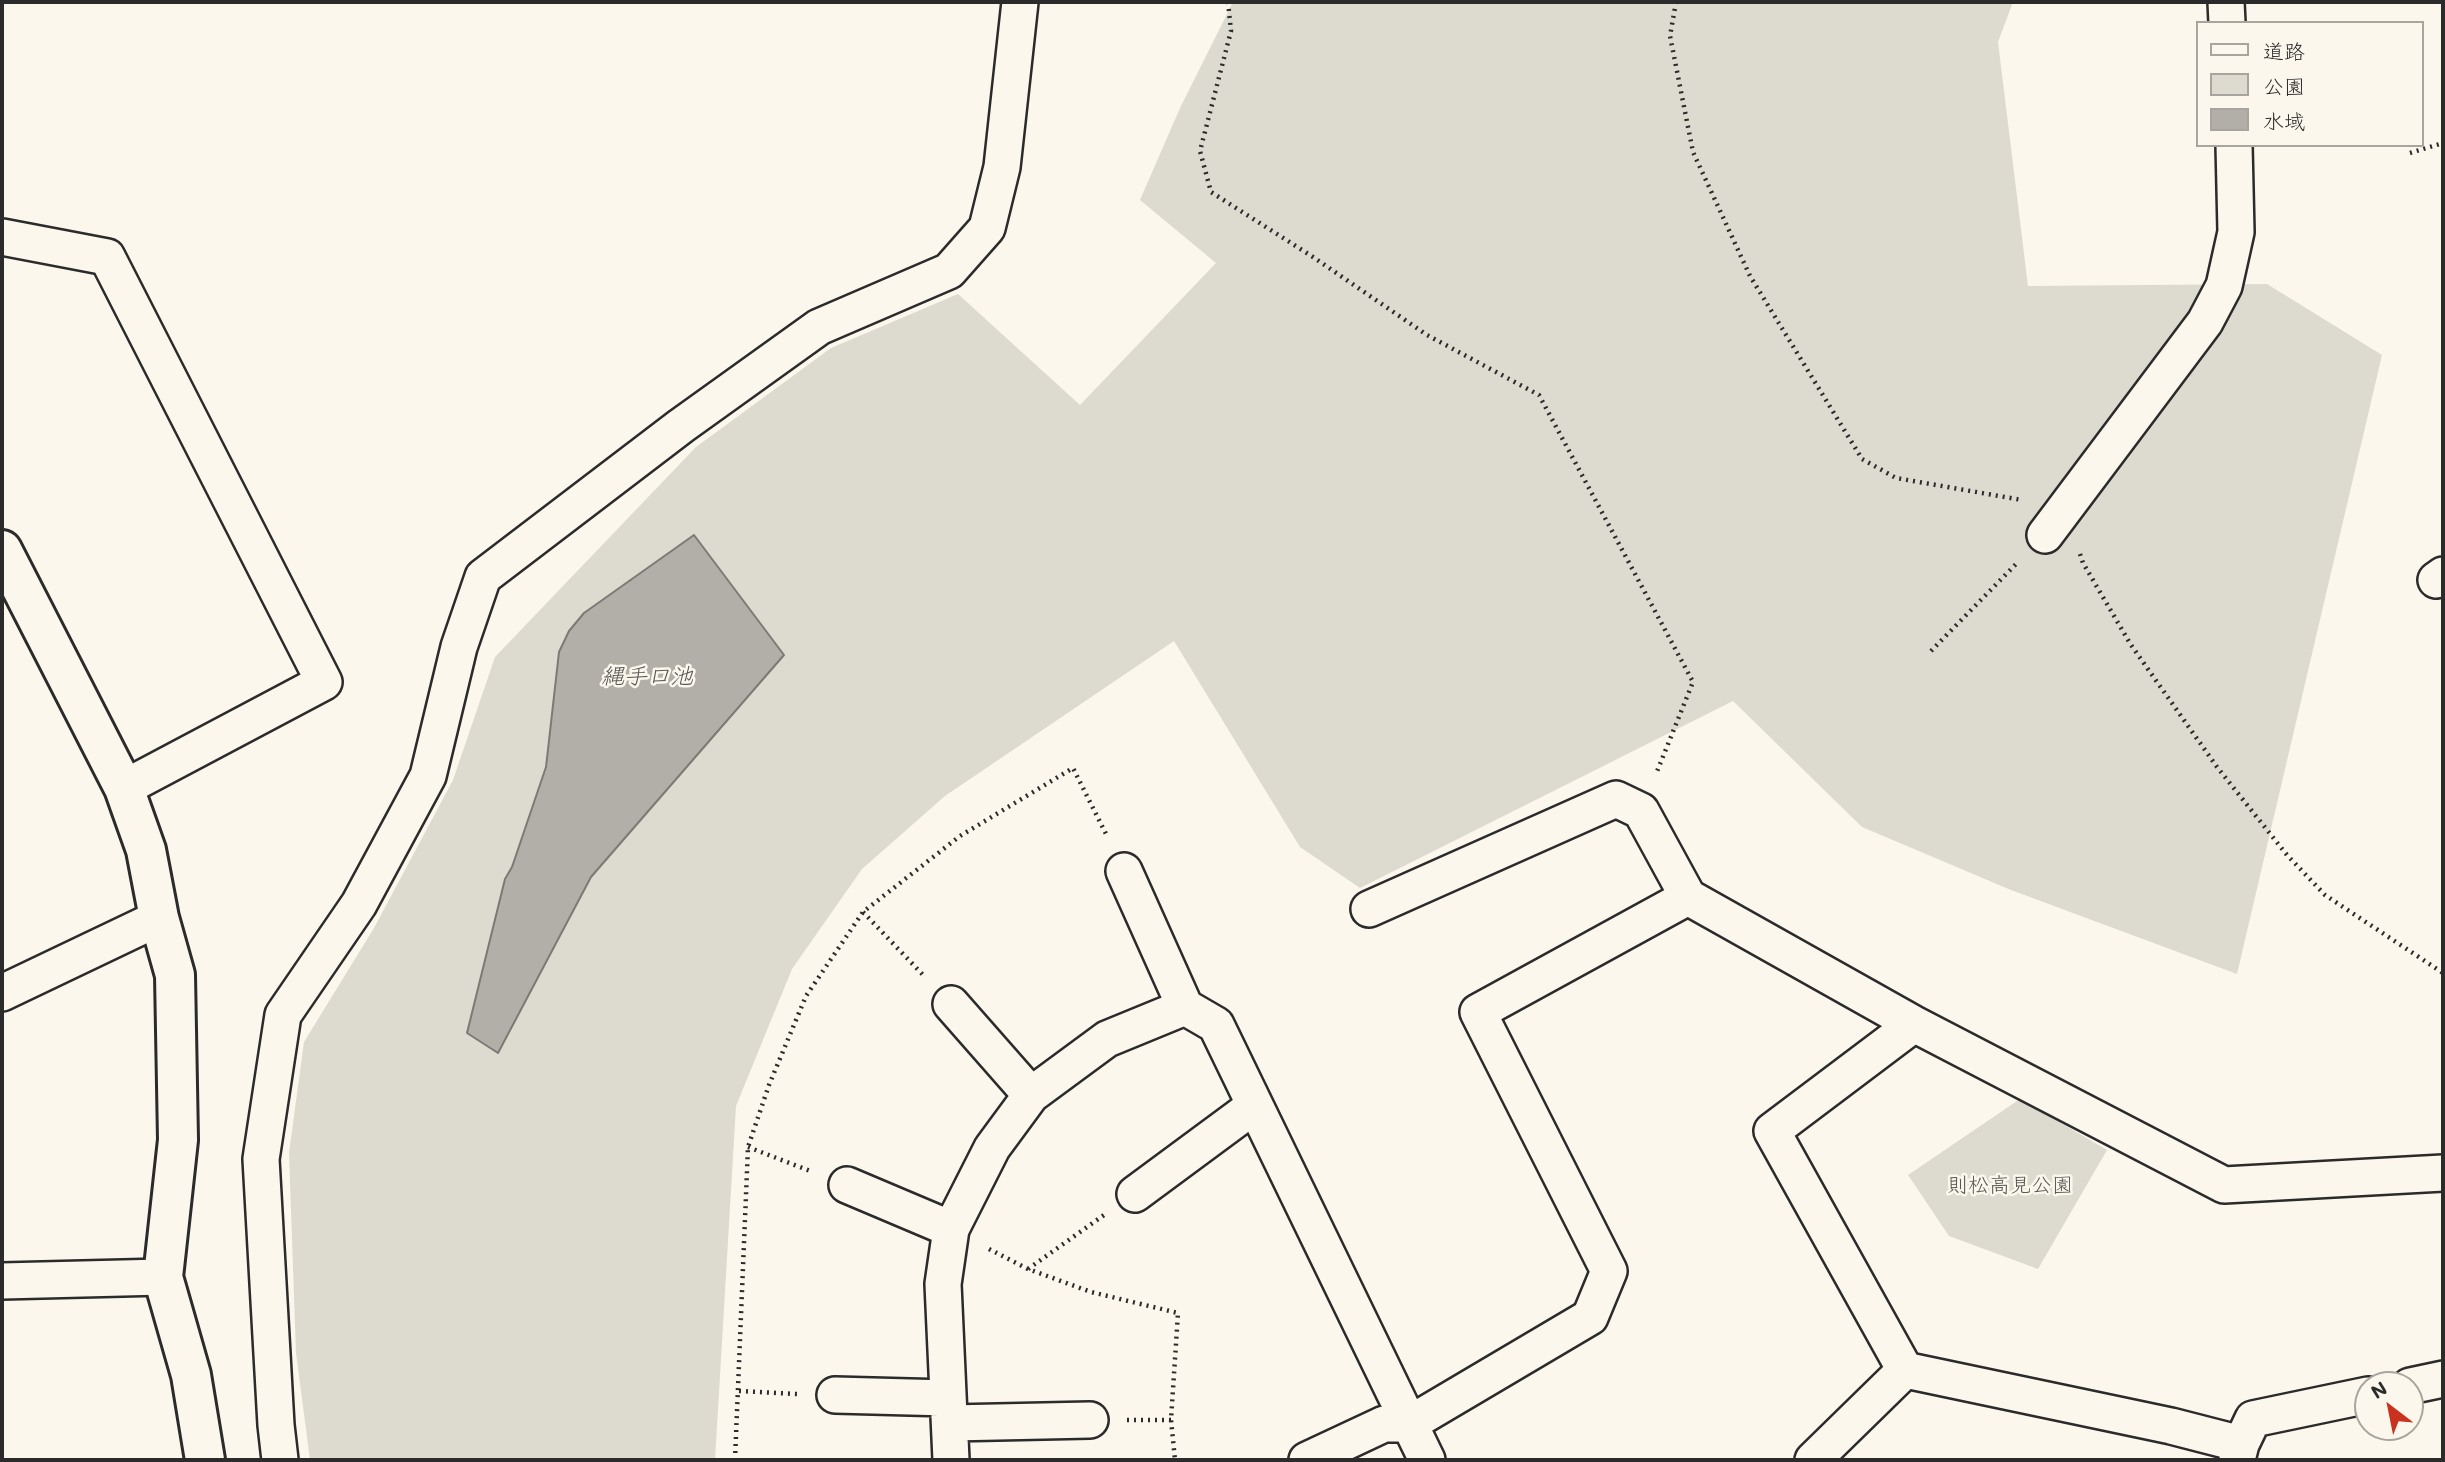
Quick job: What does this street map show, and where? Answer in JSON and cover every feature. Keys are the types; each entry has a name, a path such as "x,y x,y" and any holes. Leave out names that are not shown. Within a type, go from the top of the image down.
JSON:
{"street":[{"path":"280,1460 261,1159 283,1015 359,904 428,776 459,647 483,577 681,426 819,327 948,271 987,228 1002,167 1020,2"},
{"path":"2226,2 2227,21"},
{"path":"2055,521 2205,322 2224,286 2236,232 2234,147"},
{"path":"2,237 107,257 324,682 124,788"},
{"path":"2,550 124,788 146,850 159,918 175,975 178,1140 163,1276 191,1376 205,1460"},
{"path":"1369,909 1616,799 1641,811 1688,897 1914,1024 2224,1185 2443,1173"},
{"path":"1124,871 1185,1007 1216,1025 1427,1460"},
{"path":"1307,1460 1384,1424 1409,1424 1590,1317 1609,1271 1478,1012 1688,897"},
{"path":"2,993 159,918"},
{"path":"951,1004 1031,1095"},
{"path":"951,1460 943,1284 951,1229 992,1148 1031,1095 1107,1039 1185,1007"},
{"path":"1914,1024 1772,1131 1905,1370 2171,1426 2239,1452 2253,1419 2354,1398"},
{"path":"1135,1194 1254,1106"},
{"path":"847,1185 951,1229"},
{"path":"2,1281 163,1276"},
{"path":"1813,1460 1905,1370"},
{"path":"2424,1383 2443,1379"},
{"path":"835,1395 950,1411 1090,1420"}],"path":[{"path":"1228,2 1231,31 1200,151 1211,192 1313,257 1427,335 1539,395 1693,682 1641,811"},
{"path":"1676,2 1670,36 1693,152 1750,276 1862,459 1896,478 2055,521 2131,645 2248,808 2325,895 2443,973"},
{"path":"2410,153 2443,143"},
{"path":"1931,651 2055,521"},
{"path":"735,1460 748,1147 769,1085 806,996 863,912 960,836 1073,768 1124,871"},
{"path":"863,912 951,1004"},
{"path":"748,1147 847,1185"},
{"path":"1028,1269 1135,1194"},
{"path":"951,1229 1028,1269 1091,1292 1178,1312 1171,1420 1175,1460"},
{"path":"739,1391 835,1395"}],"green space":[{"path":"1233,2 2013,2 1998,42 2028,286 2267,284 2382,355 2237,974 2011,890 1862,827 1733,701 1360,888 1300,847 1174,641 945,796 862,869 792,969 736,1106 715,1460 310,1460 296,1353 289,1153 304,1042 374,928 453,780 495,657 696,447 831,348 958,294 1080,405 1216,263 1140,200 1180,108","holes":["695,535 784,655 591,877 498,1052 505,879 512,867 546,767 559,652 569,631 584,613"]},
{"name":"則松高見公園","path":"2020,1099 2107,1150 2038,1269 1949,1236 1908,1175"}],"water":[{"name":"縄手口池","path":"694,535 784,655 591,877 498,1053 467,1033 505,879 512,867 546,767 559,652 569,631 584,613"}]}
